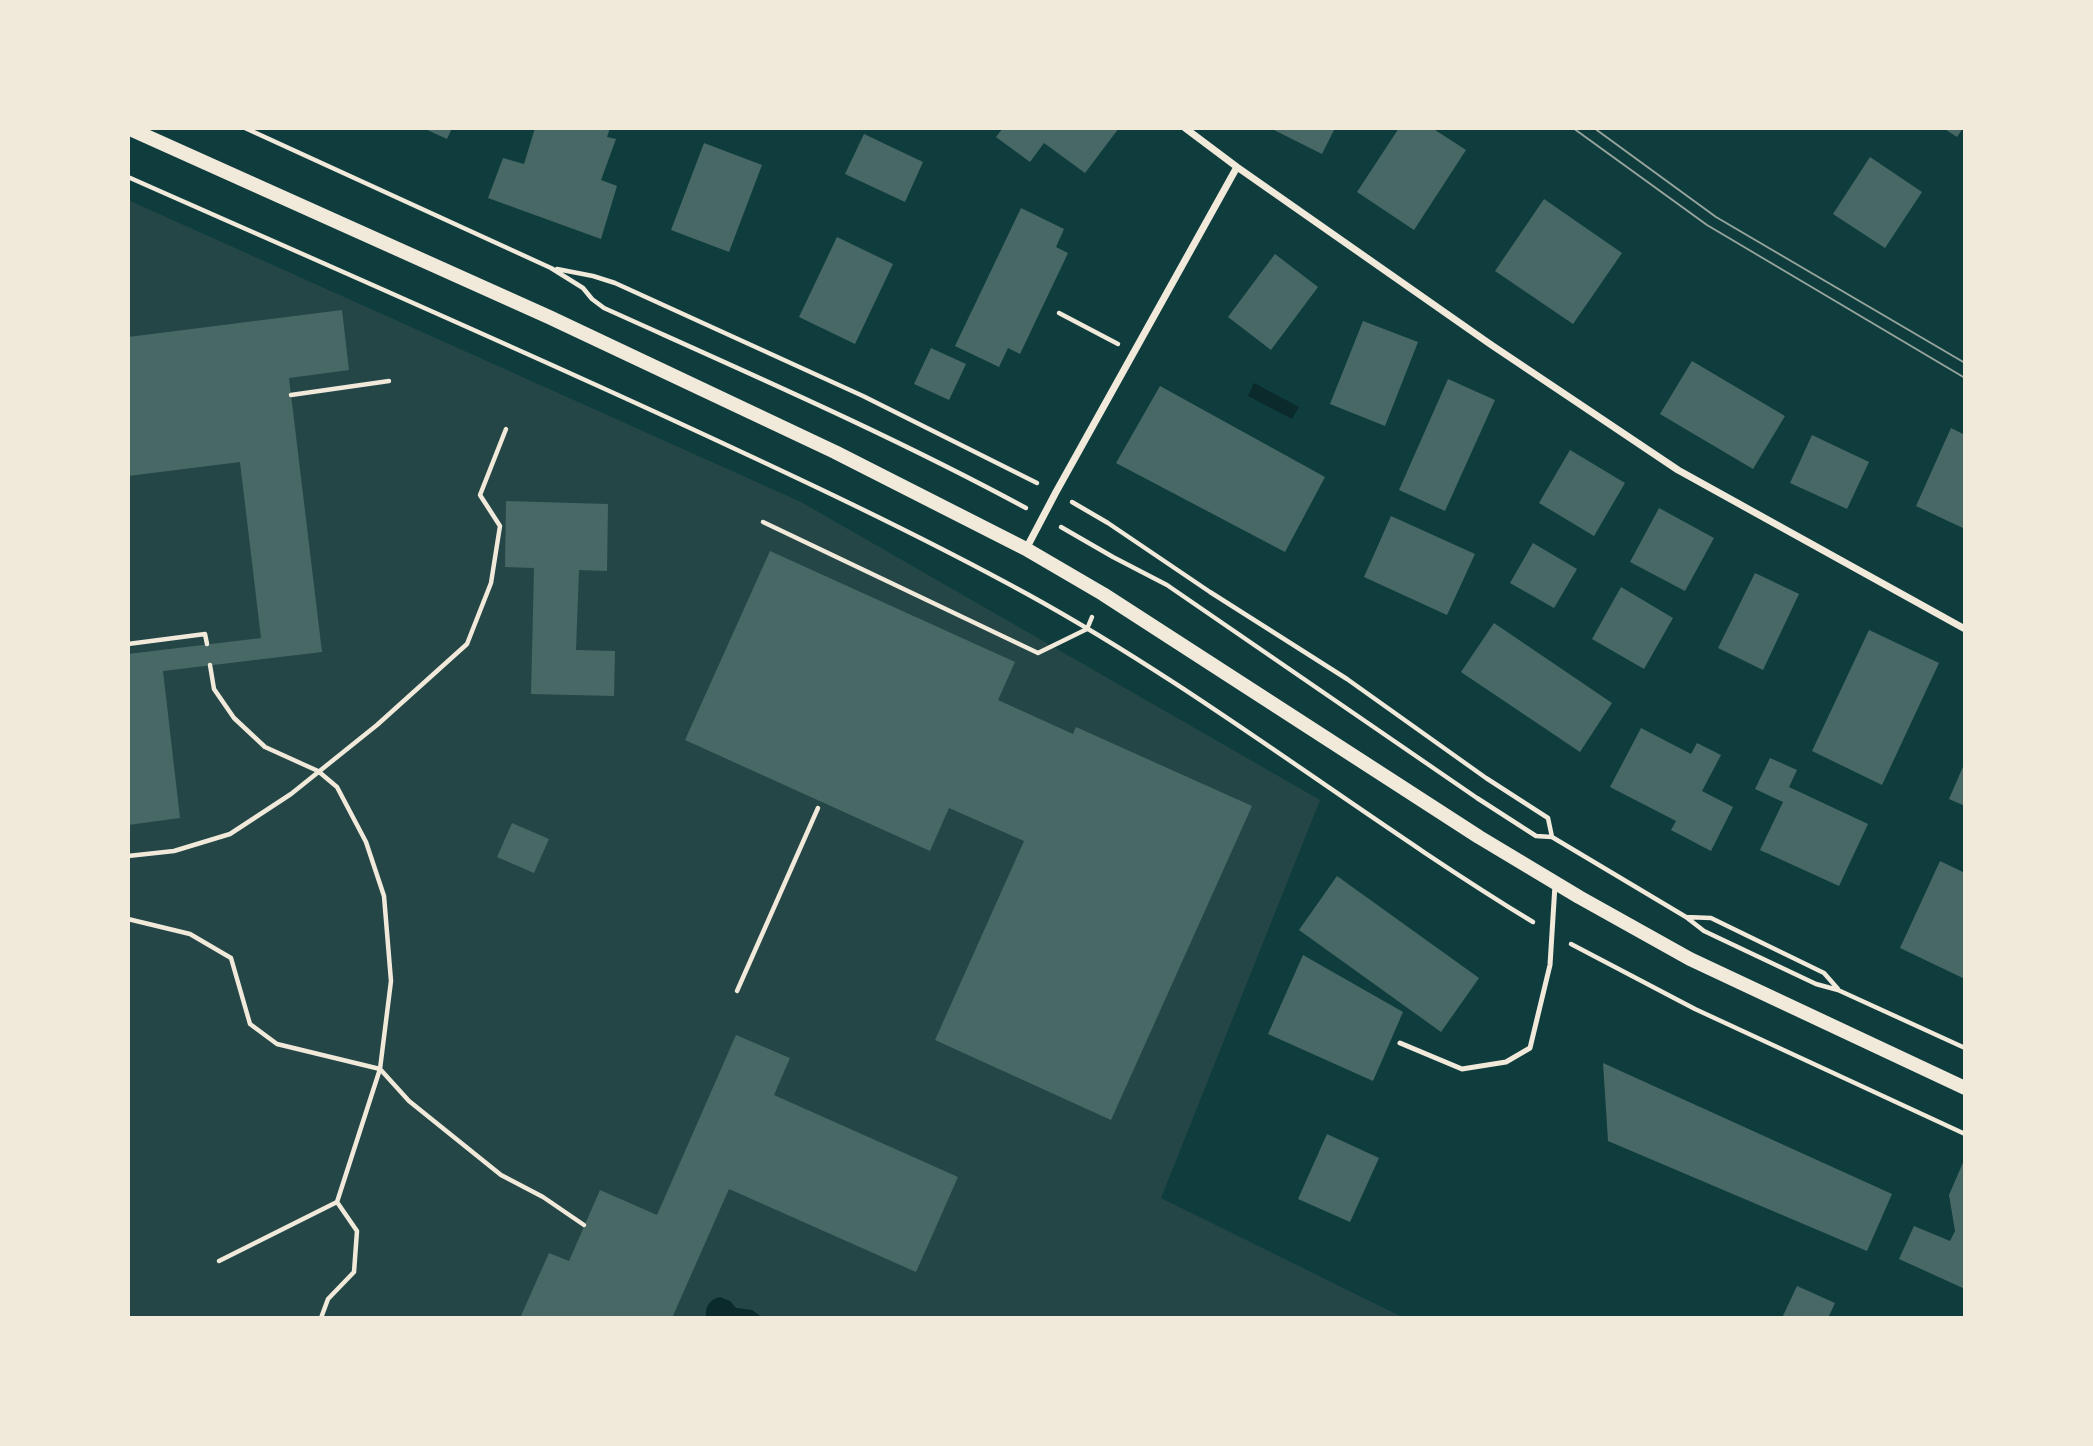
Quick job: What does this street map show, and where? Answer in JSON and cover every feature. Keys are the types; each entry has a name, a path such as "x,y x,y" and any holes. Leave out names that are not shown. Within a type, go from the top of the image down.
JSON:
{"main road":[{"path":"128,128 406,255 550,317 835,452 1026,549 1103,594 1468,830 1555,882 1690,958 1965,1088"}],"street":[{"path":"1185,128 1533,374 1678,470 1965,629"},
{"path":"1026,549 1237,167"}],"lane":[{"path":"1400,1043 1462,1069 1506,1062 1530,1048 1550,964 1555,882"}],"path":[{"path":"245,128 551,268 583,288 604,308 763,379 1043,517 1167,585 1536,836 1552,836 1686,917 1704,932 1965,1048"},
{"path":"128,177 570,373 929,541 1087,629 1237,724 1428,856 1552,933 1695,1009 1965,1134"},
{"path":"551,268 593,275 615,283 863,396 1056,492 1347,679 1486,778 1548,818 1552,836"},
{"path":"1059,313 1134,352"},
{"path":"291,396 389,381"},
{"path":"128,856 174,851 230,834 291,793 377,725 467,644 491,583 500,526 481,495 506,429"},
{"path":"763,522 1038,653 1087,629 1103,594"},
{"path":"128,644 205,634 207,645"},
{"path":"210,666 214,689 234,719 265,747 318,771 337,787 366,842 384,896 391,981 380,1069 337,1202 219,1262"},
{"path":"737,991 818,808"},
{"path":"1686,917 1711,918 1824,973 1838,990"},
{"path":"128,919 190,934 231,958 250,1024 277,1044 380,1069 409,1101 501,1175 543,1197 584,1226"},
{"path":"321,1318 328,1299 354,1272 357,1231 337,1202"}],"shaded area":[{"path":"128,200 801,502 1320,800 1161,1198 1404,1318 128,1318"},
{"path":"1254,383 1299,407 1292,419 1248,396"},
{"path":"720,1297 730,1301 736,1308 752,1310 763,1318 706,1318 708,1304"}],"building":[{"path":"423,128 452,128 447,139"},
{"path":"535,128 610,128 607,137 616,139 601,180 617,186 601,239 488,198 503,158 524,164"},
{"path":"1003,128 1119,128 1085,173 1044,143 1030,162 996,137"},
{"path":"1270,128 1335,128 1322,154"},
{"path":"1399,128 1432,128 1466,150 1414,230 1357,192"},
{"path":"1943,128 1963,128 1957,137"},
{"path":"864,134 923,162 905,202 845,174"},
{"path":"704,143 762,165 729,252 671,230"},
{"path":"1870,157 1922,192 1885,248 1833,214"},
{"path":"1544,199 1622,253 1573,324 1495,271"},
{"path":"1021,208 1064,229 1056,247 1068,253 1020,354 1008,348 999,367 955,346"},
{"path":"837,237 893,264 855,344 799,317"},
{"path":"1275,254 1318,287 1271,350 1228,317"},
{"path":"342,310 349,370 289,378 322,652 163,671 180,818 128,825 128,654 261,638 240,462 128,476 128,337"},
{"path":"1363,321 1418,342 1385,426 1330,404"},
{"path":"931,348 966,364 949,400 914,384"},
{"path":"1692,361 1785,416 1753,469 1660,414"},
{"path":"1448,379 1495,400 1445,511 1399,490"},
{"path":"1160,386 1325,477 1285,552 1116,463"},
{"path":"1951,428 1965,435 1965,529 1916,506"},
{"path":"1812,435 1869,462 1847,509 1790,483"},
{"path":"1570,450 1625,483 1594,536 1539,503"},
{"path":"506,501 608,504 607,571 579,570 576,650 615,651 614,696 531,694 534,568 505,567"},
{"path":"1659,508 1714,538 1685,591 1630,562"},
{"path":"1391,516 1475,554 1447,615 1364,577"},
{"path":"1533,543 1577,569 1554,608 1510,583"},
{"path":"770,551 1015,662 998,700 1073,734 1076,727 1252,806 1111,1120 935,1040 1024,841 949,808 930,851 685,740"},
{"path":"1755,573 1799,594 1763,670 1718,648"},
{"path":"1621,587 1673,618 1644,669 1592,639"},
{"path":"1494,623 1612,703 1580,752 1461,672"},
{"path":"1869,630 1939,663 1882,785 1812,751"},
{"path":"1641,728 1691,754 1697,743 1721,755 1702,791 1733,807 1711,851 1671,830 1676,821 1610,787"},
{"path":"1770,758 1797,770 1789,787 1868,824 1839,886 1760,850 1783,802 1755,789"},
{"path":"1965,762 1965,806 1949,799"},
{"path":"512,823 549,839 534,873 497,857"},
{"path":"1940,861 1965,873 1965,979 1900,948"},
{"path":"1337,876 1479,978 1441,1032 1299,930"},
{"path":"1303,955 1403,1012 1373,1081 1268,1034"},
{"path":"736,1035 790,1058 774,1095 958,1177 916,1272 729,1189 672,1318 520,1318 549,1253 569,1261 600,1190 657,1215"},
{"path":"1603,1063 1892,1194 1867,1251 1608,1141"},
{"path":"1327,1134 1379,1158 1350,1222 1298,1199"},
{"path":"1965,1158 1965,1289 1899,1259 1914,1226 1950,1241 1955,1231 1949,1195"},
{"path":"1797,1286 1835,1303 1828,1318 1782,1318"}],"tram line":[{"path":"1573,128 1707,225 1965,378"},
{"path":"1594,128 1716,217 1965,363"}]}
